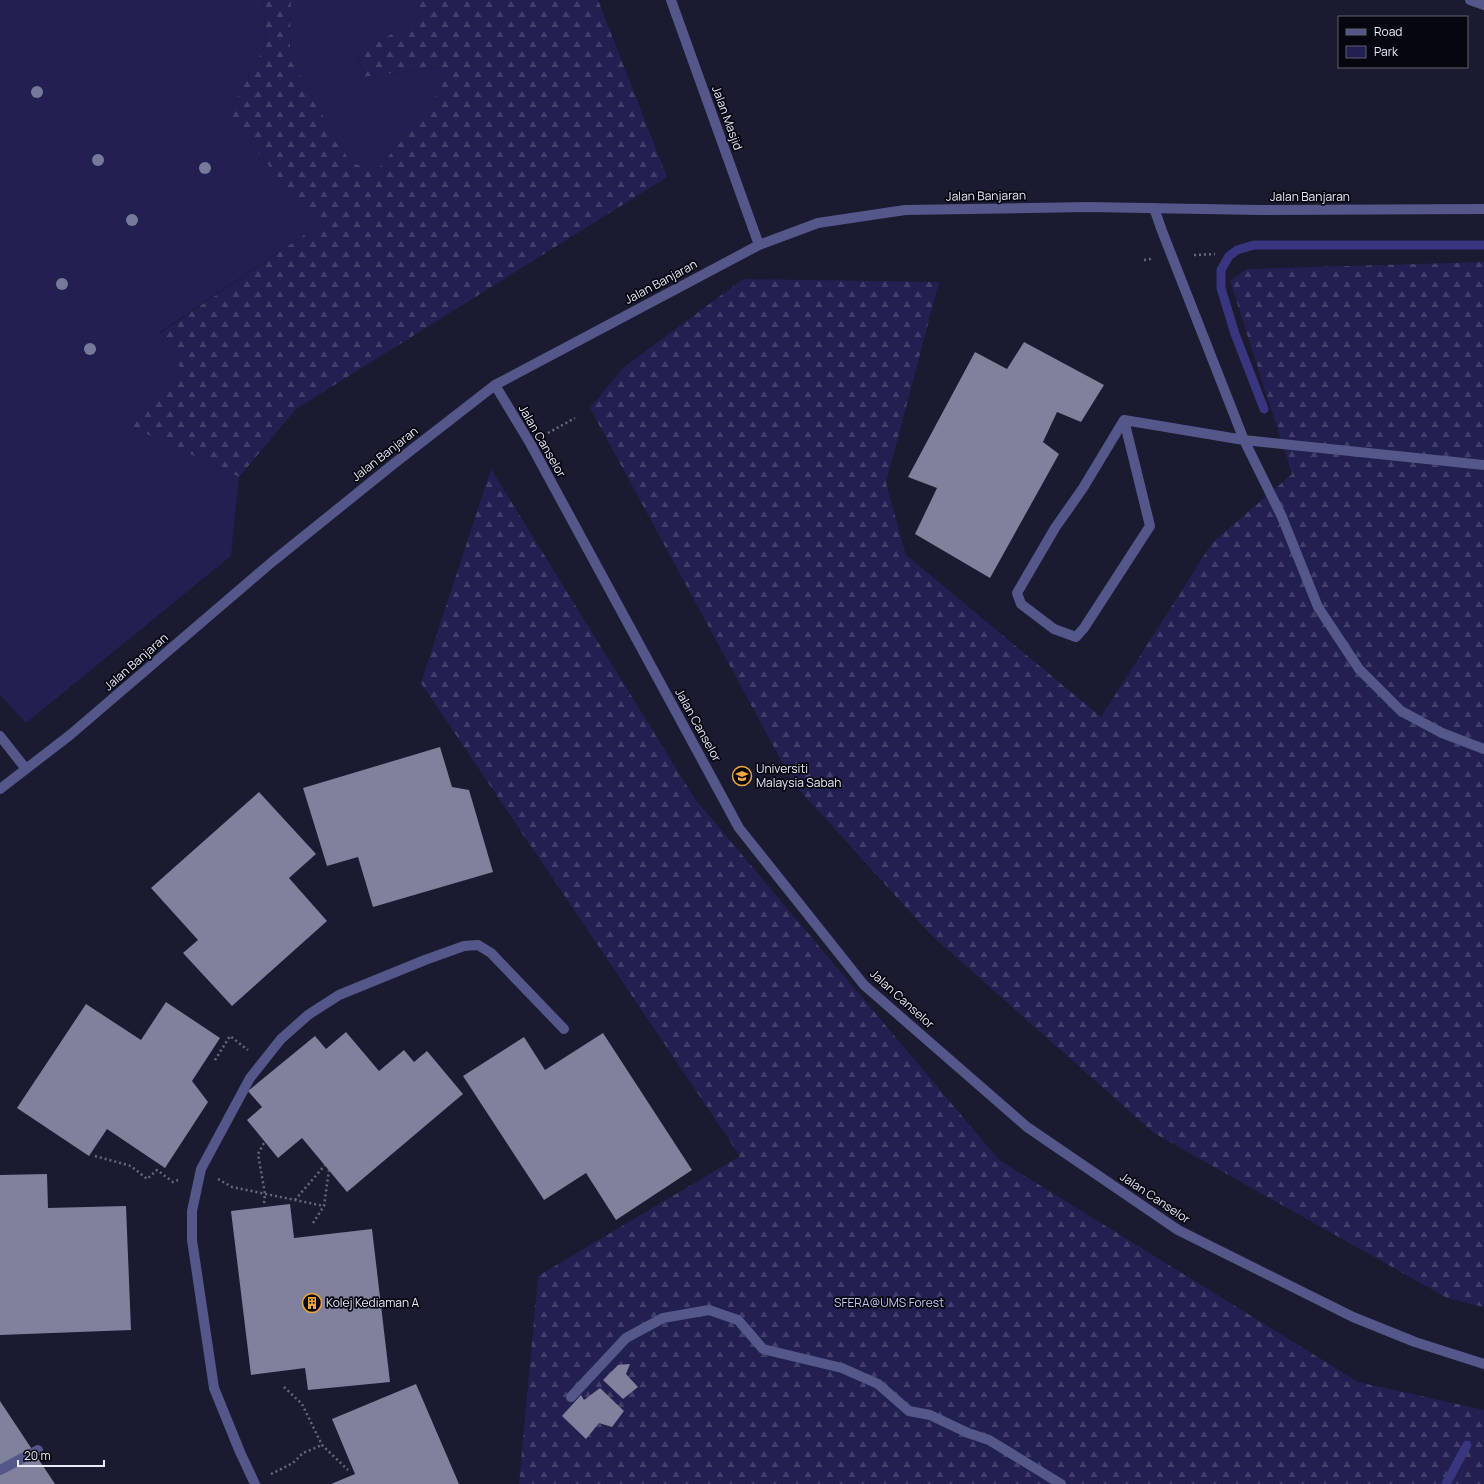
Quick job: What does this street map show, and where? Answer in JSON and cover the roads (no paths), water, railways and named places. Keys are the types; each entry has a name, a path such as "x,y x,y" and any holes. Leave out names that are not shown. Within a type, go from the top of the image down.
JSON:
{"street":[{"name":"Jalan Masjid","path":"671,0 759,245"},
{"path":"1470,0 1484,5"},
{"name":"Jalan Banjaran","path":"0,789 70,735 284,552 495,385 759,245 818,223 905,210 1088,207 1260,210 1484,209"},
{"path":"1154,208 1244,440 1282,518 1318,607 1359,669 1400,711 1442,733 1484,749"},
{"name":"Jalan Canselor","path":"495,385 530,443 739,828 864,985 1027,1127 1178,1230 1353,1317 1415,1342 1484,1364"},
{"path":"1124,420 1244,440 1484,465"},
{"path":"1124,420 1150,526 1084,628 1076,637 1054,629 1021,604 1017,593 1055,528 1083,488 1124,420"},
{"path":"0,736 26,769"},
{"path":"254,1483 214,1388 192,1240 192,1211 201,1170 250,1078 281,1039 308,1015 339,995 464,946 478,945 491,953 564,1029"},
{"path":"571,1397 626,1338 663,1318 709,1310 738,1320 763,1349 842,1368 878,1384 909,1411 930,1415 968,1433 989,1440 1061,1484"},
{"path":"0,1470 38,1450"}],"waterway":[{"path":"1264,409 1235,334 1221,288 1221,270 1229,256 1237,250 1254,245 1484,245"},
{"path":"1446,1484 1467,1445"}],"place":[{"name":"Universiti Malaysia Sabah","path":"742,776"},
{"name":"Kolej Kediaman A","path":"312,1303"}],"park label":[{"name":"SFERA@UMS Forest","path":"889,1303"}]}
